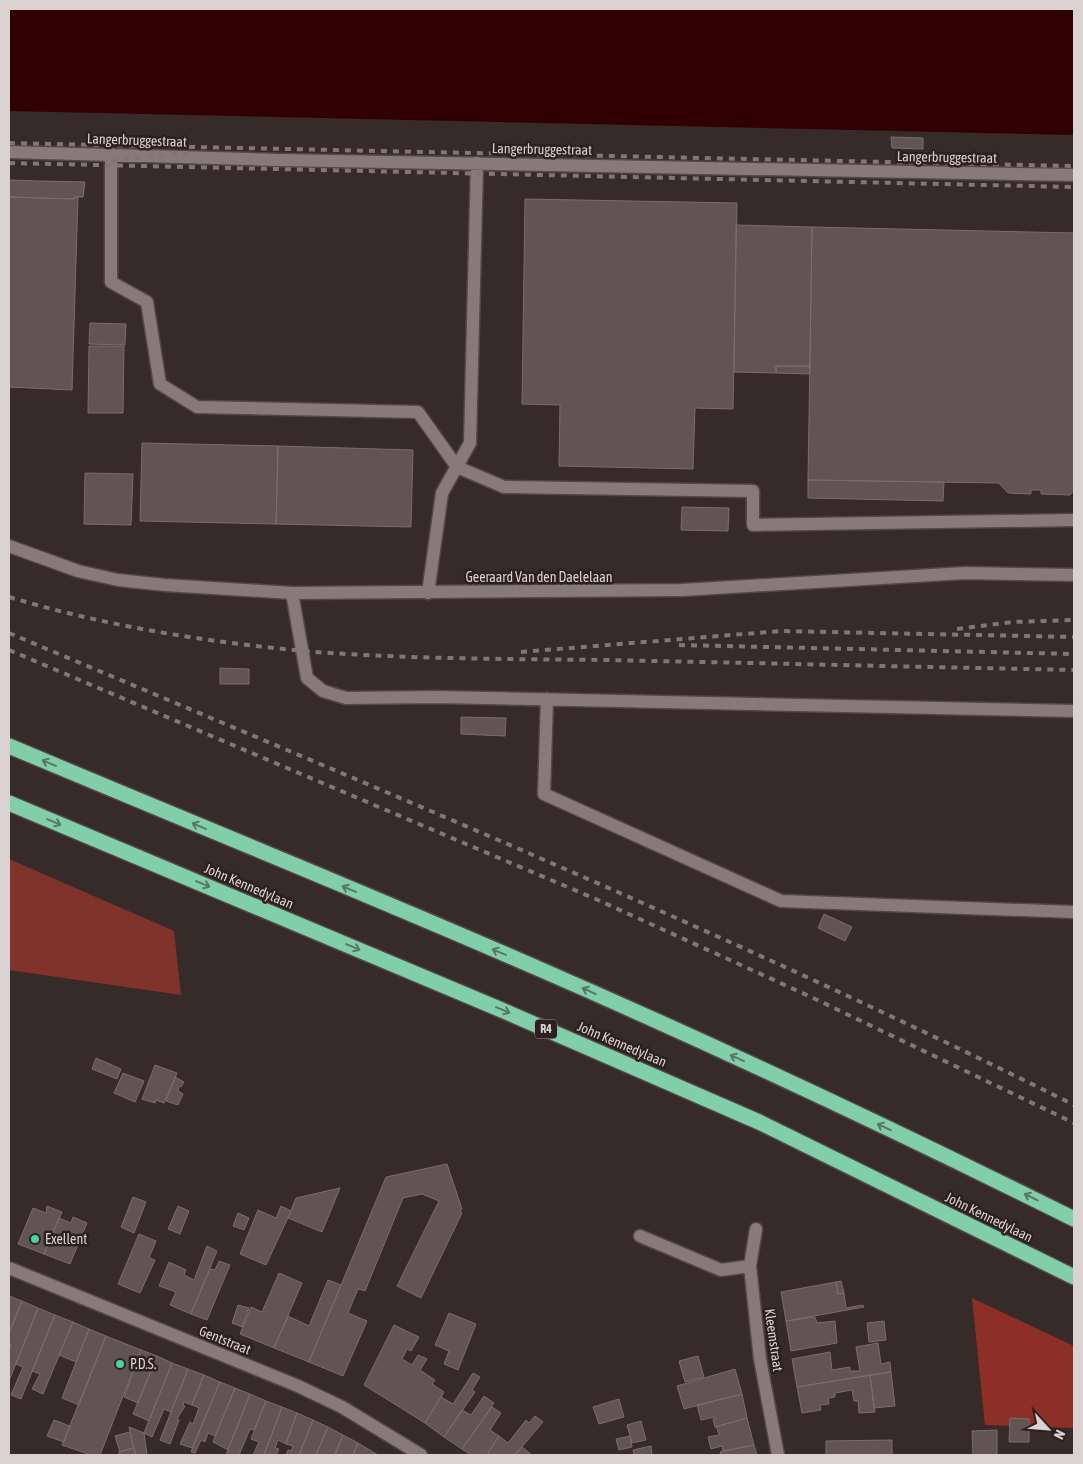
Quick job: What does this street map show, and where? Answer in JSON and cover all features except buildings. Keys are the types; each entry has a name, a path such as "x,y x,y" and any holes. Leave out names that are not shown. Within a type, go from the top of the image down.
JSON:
{"highway":[{"path":"9,746 544,970 953,1159 1074,1219"},
{"name":"John Kennedylaan","path":"9,803 497,1008 759,1122 1074,1277"}],"street":[{"name":"Langerbruggestraat","path":"9,152 288,160 1074,175"},
{"path":"111,154 111,282 147,302 160,384 197,407 418,412 457,467 504,486 752,491 753,525 1074,520"},
{"path":"428,593 442,493 470,444 477,163"},
{"name":"Geeraard Van den Daelelaan","path":"9,546 78,571 118,580 292,593 682,590 965,573 1074,575"},
{"path":"292,593 307,678 323,691 346,698 437,697 1074,711"},
{"path":"547,699 544,794 781,901 1074,912"},
{"name":"Kleemstraat","path":"756,1229 750,1266 760,1358 778,1455"},
{"path":"640,1236 721,1270 750,1266"},
{"name":"Gentstraat","path":"9,1268 298,1386 342,1407 421,1455"}],"shaded area":[{"path":"9,9 1074,9 1074,135 9,111"},
{"path":"9,859 174,931 181,995 9,970"},
{"path":"972,1298 1074,1346 1074,1428 985,1425"}],"railway":[{"path":"9,143 1074,166"},
{"path":"111,160 188,153"},
{"path":"9,163 1074,187"},
{"path":"9,597 85,617 200,639 316,652 461,658 1074,670"},
{"path":"957,629 1012,622 1074,620"},
{"path":"521,652 781,631 1074,637"},
{"path":"9,633 545,860 811,979 1074,1105"},
{"path":"679,645 1074,654"},
{"path":"9,650 598,900 809,996 1074,1123"}],"place":[{"name":"Exellent","path":"35,1239"},
{"name":"P.D.S.","path":"120,1364"}]}
